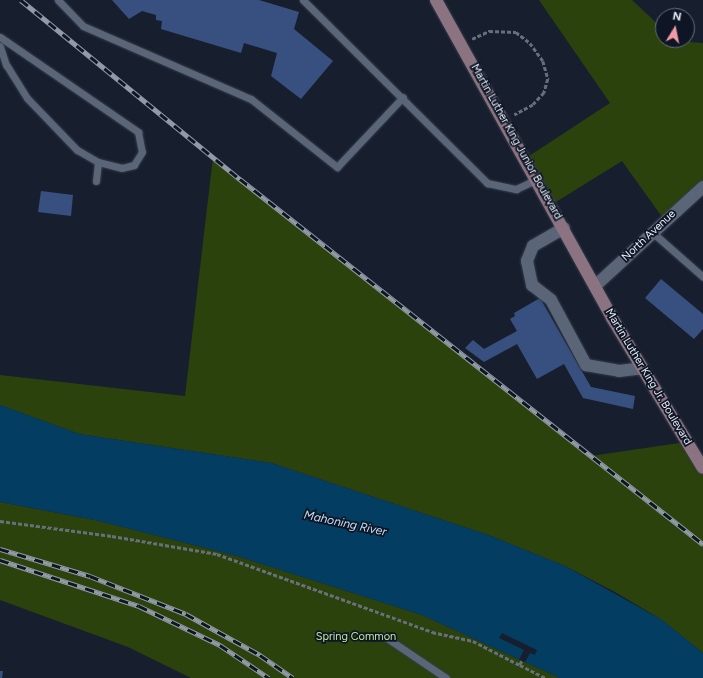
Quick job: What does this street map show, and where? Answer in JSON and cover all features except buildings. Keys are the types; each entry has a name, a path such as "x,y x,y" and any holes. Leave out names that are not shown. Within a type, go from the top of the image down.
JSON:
{"main road":[{"name":"Martin Luther King Junior Boulevard","path":"436,0 537,179 595,286"},
{"name":"Martin Luther King Jr. Boulevard","path":"595,286 642,368 703,468"}],"street":[{"name":"North Avenue","path":"595,286 652,232 703,187"},
{"path":"564,228 533,246 527,261 532,285 551,300 586,365 619,371 642,368"}],"lane":[{"path":"58,0 83,26 251,99 337,167 403,97"},
{"path":"303,0 403,97 487,183 516,189 537,179"},
{"path":"0,37 138,132 142,152 134,165 122,168 98,162 77,150 27,98 6,65 0,46"},
{"path":"96,181 98,162"},
{"path":"652,232 703,277"},
{"path":"384,636 446,678"}],"path":[{"path":"461,44 489,31 516,32 530,43 543,61 548,79 544,93 533,106 504,120"},
{"path":"0,522 112,536 217,554 432,632 473,641 545,678"},
{"path":"520,665 522,661"}],"green space":[{"path":"539,0 632,0 655,22 655,48 695,48 695,42 703,43 703,187 665,221 622,161 551,205 526,158 610,103"},
{"path":"213,157 591,456 686,442 703,468 703,653 662,620 615,592 565,566 488,535 271,463 79,434 0,405 0,375 185,396"},
{"name":"Spring Common","path":"0,502 95,520 237,556 422,615 560,678 191,678 128,647 0,600"}],"water":[{"name":"Mahoning River","path":"0,405 79,434 271,463 488,535 565,566 662,620 703,653 703,678 560,678 422,615 237,556 95,520 0,502"}],"pier":[{"path":"502,633 537,650 535,655 530,653 525,662 519,660 524,650 499,638"}],"railway":[{"path":"21,0 240,179 703,544"},
{"path":"0,549 90,576 186,614 260,655 293,678"},
{"path":"0,560 139,606 220,645 269,678"}]}
